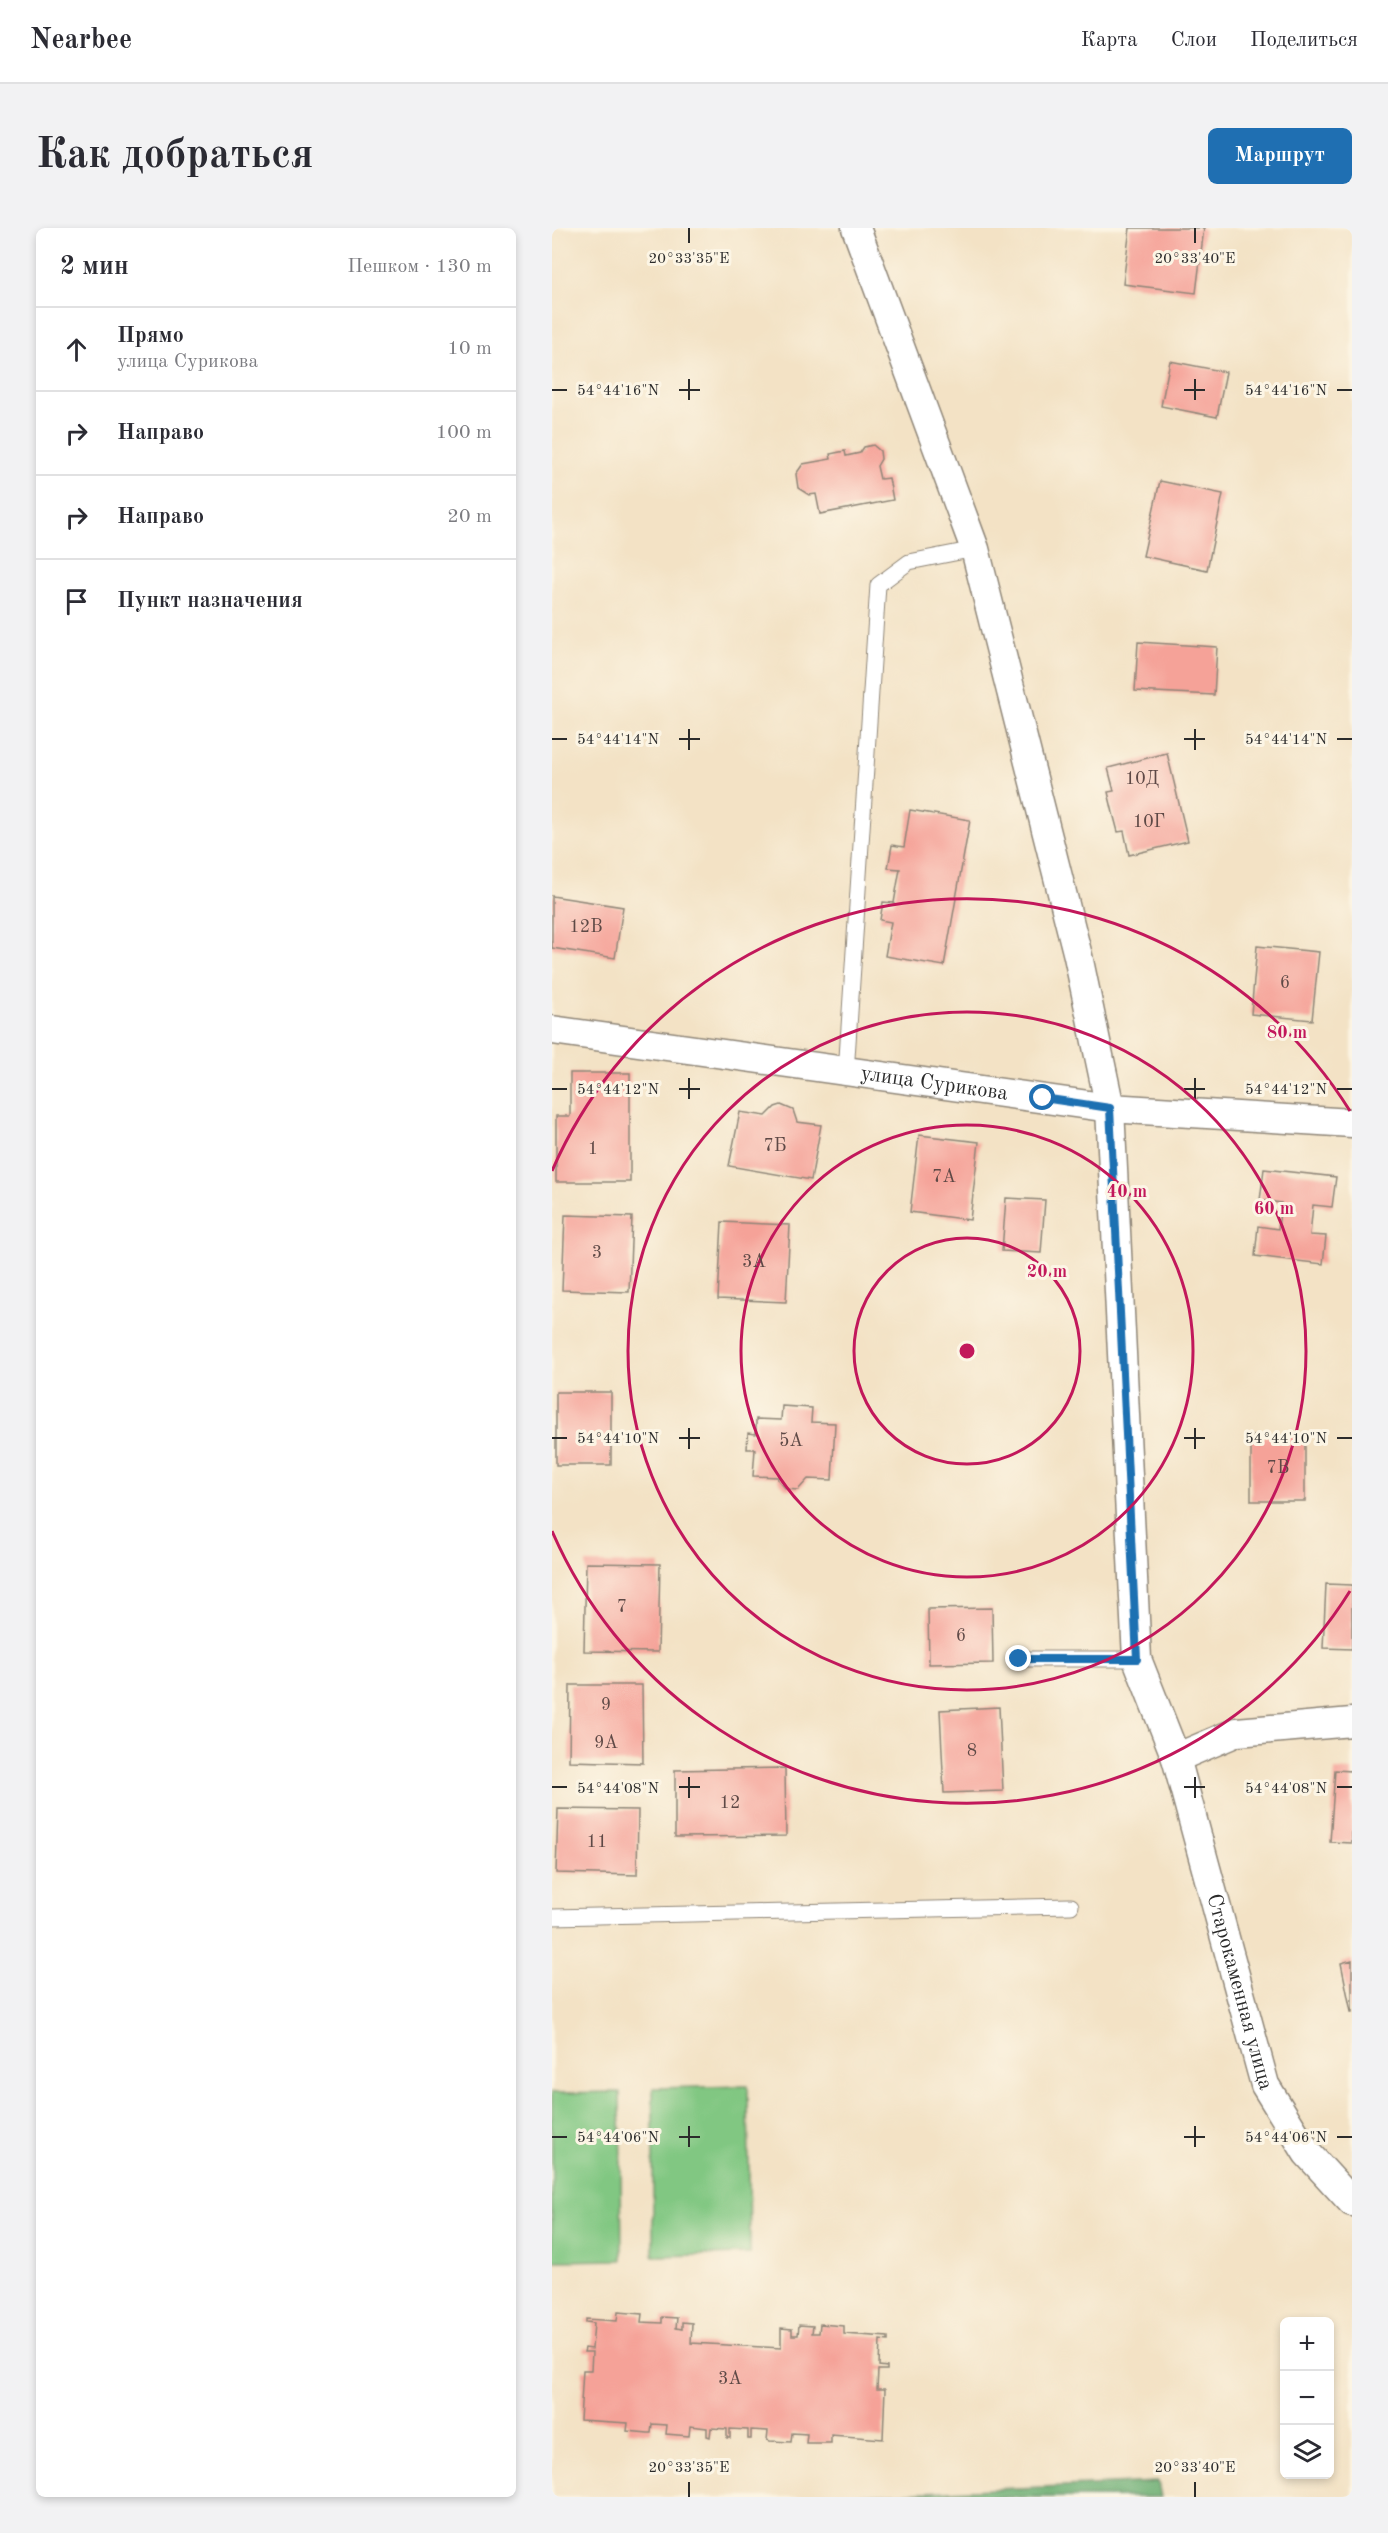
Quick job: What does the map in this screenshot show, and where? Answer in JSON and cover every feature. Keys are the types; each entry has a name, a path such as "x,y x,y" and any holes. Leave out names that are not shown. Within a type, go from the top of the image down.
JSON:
{"street":[{"name":"Старокаменная улица","path":"856,228 975,549 1078,956 1110,1108 1137,1659 1176,1758 1265,2085 1307,2153 1352,2202"},
{"name":"улица Сурикова","path":"552,1030 846,1073 1110,1108 1352,1123"},
{"path":"1176,1758 1237,1732 1352,1722"}],"lane":[{"path":"846,1073 878,585 909,562 975,549"},
{"path":"1019,1659 1137,1659"},
{"path":"552,1917 1071,1906"}],"green space":[{"path":"748,2086 750,2254 653,2256 653,2088"},
{"path":"620,2092 622,2260 552,2261 552,2093"},
{"path":"1158,2482 1161,2497 806,2497"}],"building":[{"path":"1130,228 1204,228 1196,293 1123,284"},
{"path":"1170,361 1226,372 1217,417 1161,406"},
{"path":"873,445 880,451 881,459 877,466 880,479 889,478 893,500 820,514 816,494 809,495 798,488 796,474 803,464 831,459 830,454 845,451 846,456 860,453 864,447"},
{"path":"1160,481 1223,494 1207,570 1143,556"},
{"path":"1138,642 1217,647 1214,695 1135,691"},
{"path":"1167,753 1188,841 1129,855 1124,831 1118,832 1113,813 1108,792 1114,791 1108,768"},
{"path":"910,810 970,820 944,966 885,956 891,922 880,920 883,902 894,903 900,869 888,868 892,845 904,847"},
{"path":"552,896 623,907 615,958 552,948"},
{"path":"1257,946 1319,952 1312,1020 1251,1014"},
{"path":"570,1073 630,1073 630,1182 556,1182 556,1116 570,1116"},
{"path":"781,1105 793,1110 797,1122 821,1125 811,1180 729,1166 740,1112 766,1116 775,1107"},
{"path":"919,1135 979,1142 970,1220 910,1212"},
{"path":"1264,1169 1336,1177 1332,1207 1313,1205 1310,1235 1326,1236 1323,1264 1255,1256 1258,1226 1278,1229 1281,1203 1260,1200"},
{"path":"1006,1198 1045,1200 1041,1253 1002,1251"},
{"path":"565,1215 632,1217 629,1292 562,1290"},
{"path":"722,1222 790,1225 786,1302 718,1299"},
{"path":"556,1392 611,1392 611,1465 556,1465"},
{"path":"782,1406 812,1408 811,1422 835,1423 832,1480 808,1479 798,1490 786,1489 778,1477 753,1476 755,1449 747,1449 748,1433 756,1434 756,1419 781,1420"},
{"path":"1251,1436 1305,1436 1305,1501 1251,1501"},
{"path":"586,1563 660,1564 658,1652 584,1651"},
{"path":"1326,1584 1352,1585 1352,1649 1323,1648"},
{"path":"992,1608 993,1663 929,1664 928,1609"},
{"path":"570,1685 642,1685 643,1763 569,1761"},
{"path":"999,1707 1003,1791 944,1793 940,1710"},
{"path":"785,1768 786,1836 675,1837 675,1770"},
{"path":"1335,1770 1352,1771 1352,1843 1330,1842"},
{"path":"558,1809 638,1810 637,1875 556,1873"},
{"path":"1352,1960 1352,2012 1351,2012 1341,1963"},
{"path":"618,2312 642,2314 641,2322 662,2323 662,2317 677,2318 676,2328 682,2329 682,2322 692,2323 691,2343 781,2348 781,2328 792,2329 792,2335 798,2335 799,2325 813,2326 812,2333 819,2333 820,2324 844,2326 844,2334 888,2337 888,2341 880,2340 879,2366 887,2367 887,2370 878,2370 877,2389 885,2389 883,2439 831,2435 831,2443 806,2443 807,2434 792,2433 791,2442 770,2441 767,2440 768,2431 751,2430 751,2439 748,2439 748,2430 730,2429 730,2438 727,2438 727,2429 711,2428 710,2437 707,2436 707,2428 690,2426 689,2436 666,2434 667,2425 652,2424 651,2433 648,2433 627,2431 628,2423 580,2420 583,2370 591,2370 592,2352 584,2352 585,2348 592,2349 594,2323 586,2322 586,2319 617,2321"}],"route":[{"path":"1019,1659 1137,1659 1110,1108 1043,1098"}]}
